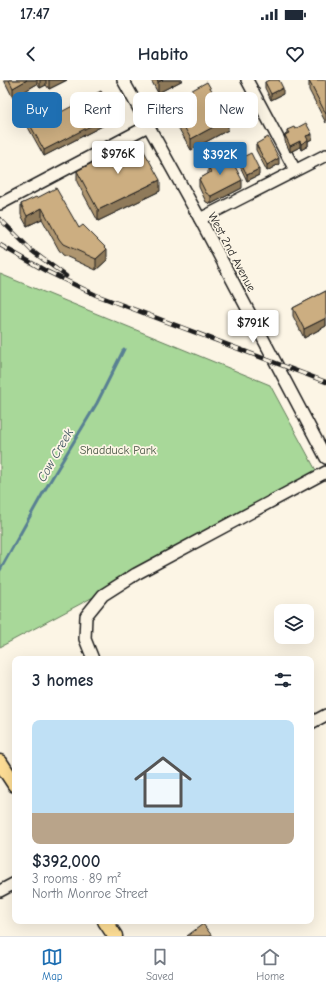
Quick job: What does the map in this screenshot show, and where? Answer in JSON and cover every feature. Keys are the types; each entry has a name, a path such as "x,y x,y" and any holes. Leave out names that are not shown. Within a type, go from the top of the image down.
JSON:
{"main road":[{"path":"0,762 12,780"},
{"path":"107,924 115,936"}],"street":[{"name":"West 2nd Avenue","path":"123,80 133,98"},
{"path":"247,80 295,170"},
{"path":"0,204 144,128"},
{"name":"West 2nd Avenue","path":"149,128 200,220 326,458"},
{"path":"200,220 326,154"},
{"path":"92,656 85,639 86,616 103,595 136,574 326,472"},
{"path":"314,721 326,715"},
{"path":"0,891 12,885"}],"green space":[{"name":"Shadduck Park","path":"0,274 270,385 319,476 0,647"}],"building":[{"path":"9,80 27,80 13,88"},
{"path":"269,80 279,80 283,88 271,94 265,82"},
{"path":"326,80 326,114 309,81"},
{"path":"207,82 213,92 205,92 205,128 211,128 191,139 185,128 197,128 197,92 188,92"},
{"path":"70,107 70,128 87,128 44,150 32,128 62,128 62,112"},
{"path":"306,123 312,134 306,136 308,140 301,144 300,141 290,146 285,135 289,133 287,130 294,127 295,129"},
{"path":"268,137 279,158 267,165 256,144"},
{"path":"134,142 140,144 160,180 98,210 77,171"},
{"path":"251,153 259,169 247,175 239,159"},
{"path":"229,155 242,180 211,196 206,193 199,179 211,172 208,166"},
{"path":"56,188 79,228 83,225 107,249 96,259 63,244 42,208 27,216 21,204"},
{"path":"326,291 326,318 304,329 293,308"},
{"path":"203,924 212,936 187,936"}],"waterway":[{"name":"Cow Creek","path":"0,570 43,493 97,403 124,349"}],"railway":[{"path":"0,219 32,251 66,276"},
{"path":"0,245 46,271 96,295 326,382"}]}
